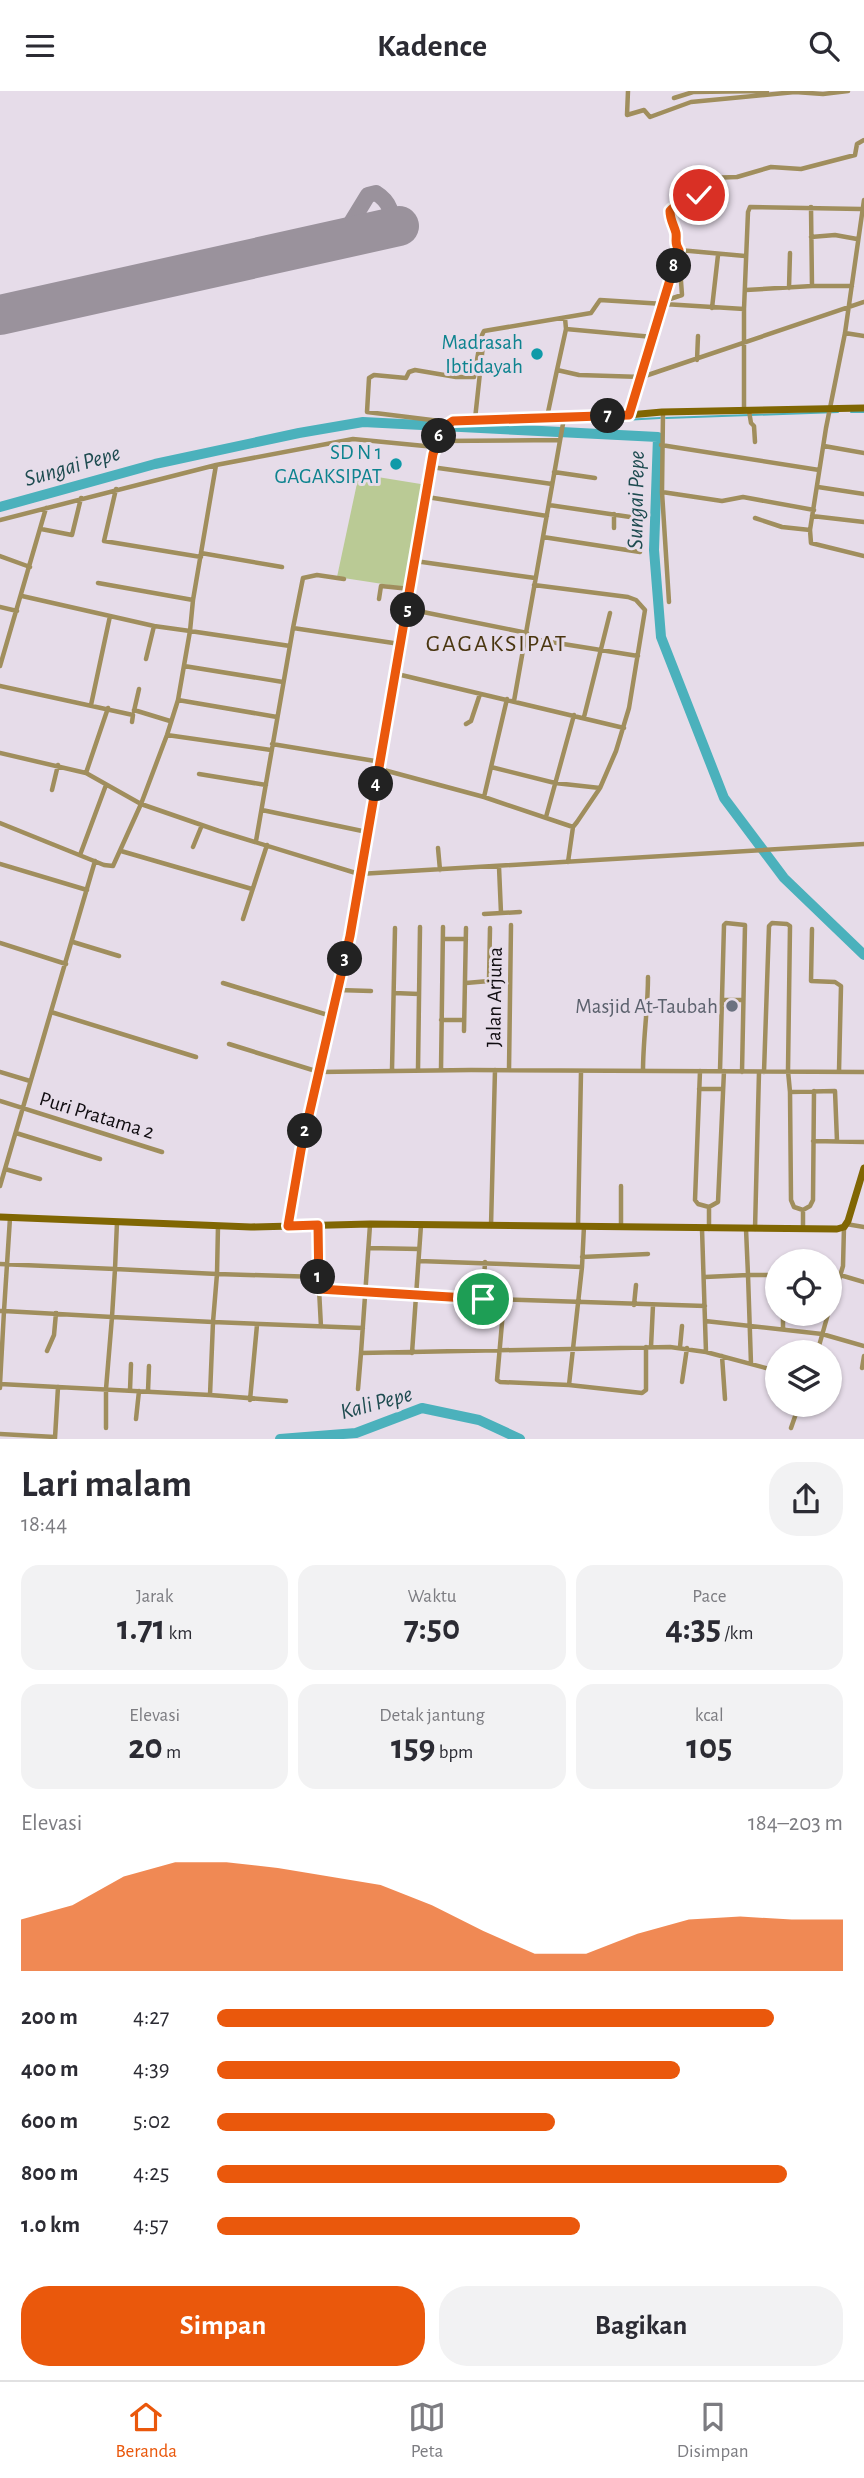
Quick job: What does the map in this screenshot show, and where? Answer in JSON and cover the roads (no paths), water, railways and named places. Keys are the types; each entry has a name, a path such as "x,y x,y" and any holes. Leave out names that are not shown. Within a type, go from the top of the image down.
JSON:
{"main road":[{"path":"288,1226 301,1150 338,990 397,674 431,467 437,442 446,425 475,419 547,418 563,421 663,413 748,413 864,408"},
{"path":"0,1217 218,1226 421,1224 803,1229 845,1226 862,1182 864,1168"}],"street":[{"path":"628,91 627,115 645,110 650,117 691,102 795,92"},
{"path":"674,98 693,92 767,91"},
{"path":"784,91 823,94 848,91"},
{"path":"629,415 679,250 675,243 676,235 671,224 670,209 685,204 692,196 699,195 704,178 737,177 771,167 801,169 855,155 857,143 864,141"},
{"path":"864,200 845,334 810,530 811,543 814,545 864,555"},
{"path":"755,442 754,426 748,413 744,309 745,256 750,207 861,209"},
{"path":"811,207 812,286"},
{"path":"811,237 835,235 857,239"},
{"path":"679,250 745,256"},
{"path":"789,288 790,253"},
{"path":"712,308 718,255"},
{"path":"663,302 682,295 680,268 675,264"},
{"path":"746,291 852,286"},
{"path":"446,425 367,412 369,379 374,375 405,379 411,370 472,378 476,375 484,331 591,313 600,300 744,309"},
{"path":"556,370 579,375 642,377 864,302"},
{"path":"547,418 566,329 565,318"},
{"path":"566,329 653,337"},
{"path":"845,334 864,336"},
{"path":"697,360 698,336"},
{"path":"475,419 483,345"},
{"path":"663,413 662,492 669,602"},
{"path":"514,701 563,421"},
{"path":"0,520 216,465 353,439 437,442 560,438"},
{"path":"661,445 819,470"},
{"path":"824,446 864,453"},
{"path":"0,823 107,866 113,866 141,804 178,700 216,465"},
{"path":"431,467 552,484"},
{"path":"554,472 595,478"},
{"path":"818,487 864,495"},
{"path":"116,489 104,541 282,567"},
{"path":"662,492 722,501 743,498 864,523"},
{"path":"427,497 547,516"},
{"path":"41,529 72,534 81,498"},
{"path":"549,505 637,518"},
{"path":"0,666 47,507"},
{"path":"614,514 614,528"},
{"path":"755,518 782,527 810,530"},
{"path":"543,537 640,552"},
{"path":"0,556 30,567"},
{"path":"415,561 536,578"},
{"path":"256,841 303,577 317,575 344,579"},
{"path":"98,583 193,600"},
{"path":"534,585 628,597 636,600 646,613 624,727 609,771 573,827 568,862"},
{"path":"379,599 382,586 411,589"},
{"path":"22,596 154,626 290,646"},
{"path":"0,607 17,611"},
{"path":"408,609 638,656"},
{"path":"584,717 610,614"},
{"path":"91,705 110,616"},
{"path":"146,659 154,626"},
{"path":"293,628 402,644"},
{"path":"184,666 283,682"},
{"path":"397,674 624,727"},
{"path":"0,686 170,721"},
{"path":"132,722 139,689"},
{"path":"466,724 471,721 480,694"},
{"path":"484,797 507,699"},
{"path":"178,700 277,717"},
{"path":"86,773 107,708"},
{"path":"546,817 575,715"},
{"path":"167,735 272,747 380,766 573,827"},
{"path":"0,753 86,773 141,804 359,874 864,844"},
{"path":"52,790 58,765"},
{"path":"491,767 555,783 600,788"},
{"path":"199,774 266,785"},
{"path":"80,855 106,785"},
{"path":"261,810 367,832"},
{"path":"193,847 202,825"},
{"path":"243,919 267,845"},
{"path":"438,848 440,870"},
{"path":"121,851 252,889"},
{"path":"0,1186 95,861"},
{"path":"0,864 87,890"},
{"path":"499,867 500,913"},
{"path":"484,913 520,912"},
{"path":"700,1071 695,1201 709,1207 718,1202 726,923 742,924 745,927 742,1072"},
{"path":"755,1229 769,926 772,923 787,923 790,926 788,1071 791,1200 794,1207 803,1210 810,1206 813,1200 814,1091"},
{"name":"Jalan Arjuna","path":"509,1070 511,925"},
{"path":"418,1070 420,927"},
{"path":"440,1070 443,927"},
{"path":"392,1070 395,928"},
{"path":"464,1031 466,928"},
{"path":"466,983 489,981 490,928"},
{"path":"812,929 811,981 835,982 841,986 839,1072"},
{"path":"443,939 466,939"},
{"path":"73,942 119,955"},
{"path":"0,943 66,964"},
{"path":"643,1071 648,977"},
{"path":"223,983 332,1016"},
{"path":"338,990 371,991"},
{"path":"394,993 419,994"},
{"path":"722,1000 743,1000"},
{"path":"51,1012 196,1058"},
{"path":"441,1020 464,1020"},
{"path":"229,1044 319,1072 864,1072"},
{"path":"491,1226 495,1070"},
{"path":"0,1072 30,1081"},
{"path":"569,1385 582,1267 581,1072"},
{"path":"699,1089 723,1089"},
{"path":"790,1092 835,1091 837,1141"},
{"name":"Puri Pratama 2","path":"0,1101 162,1152"},
{"path":"16,1133 100,1159"},
{"path":"813,1141 864,1142"},
{"path":"5,1169 40,1179"},
{"path":"621,1186 621,1227"},
{"path":"706,1352 705,1277 709,1207"},
{"path":"803,1210 803,1229"},
{"path":"10,1218 3,1264 0,1385 148,1391 286,1401"},
{"path":"106,1428 117,1222"},
{"path":"358,1389 370,1224"},
{"path":"412,1353 421,1224"},
{"path":"318,1225 321,1327"},
{"path":"210,1395 218,1226"},
{"path":"842,1260 845,1226 864,1227"},
{"path":"746,1229 751,1365"},
{"path":"369,1248 419,1249"},
{"path":"582,1257 648,1254"},
{"path":"419,1261 582,1267"},
{"path":"483,1299 485,1262"},
{"path":"3,1264 318,1277"},
{"path":"705,1277 765,1275"},
{"path":"842,1276 864,1282"},
{"path":"634,1305 636,1285"},
{"path":"319,1289 504,1300 705,1306"},
{"path":"504,1300 498,1351 497,1380 500,1382 644,1392 653,1305"},
{"path":"2,1311 363,1328"},
{"path":"47,1351 54,1335 56,1313"},
{"path":"705,1321 822,1333 864,1346"},
{"path":"250,1399 257,1325"},
{"path":"680,1347 682,1326"},
{"path":"820,1340 824,1326"},
{"path":"361,1353 680,1347 765,1368"},
{"path":"682,1382 687,1348"},
{"path":"722,1356 725,1399"},
{"path":"862,1368 864,1356"},
{"path":"130,1390 131,1364"},
{"path":"148,1391 149,1366"},
{"path":"0,1434 55,1438 58,1387"},
{"path":"136,1419 139,1391"},
{"path":"791,1428 795,1417"}],"waterway":[{"path":"666,418 838,412"},
{"path":"851,412 864,412"},
{"path":"596,435 605,421 660,418"},
{"name":"Sungai Pepe","path":"0,507 155,464 363,422 658,437 654,550 661,637 724,798 784,878 864,955"},
{"name":"Kali Pepe","path":"280,1439 356,1433 422,1408 479,1420 520,1439"}],"place":[{"name":"Madrasah Ibtidayah","path":"537,354"},
{"name":"SD N 1 GAGAKSIPAT","path":"396,464"},
{"name":"Masjid At-Taubah","path":"732,1006"}],"district":[{"name":"GAGAKSIPAT","path":"497,643"}]}
